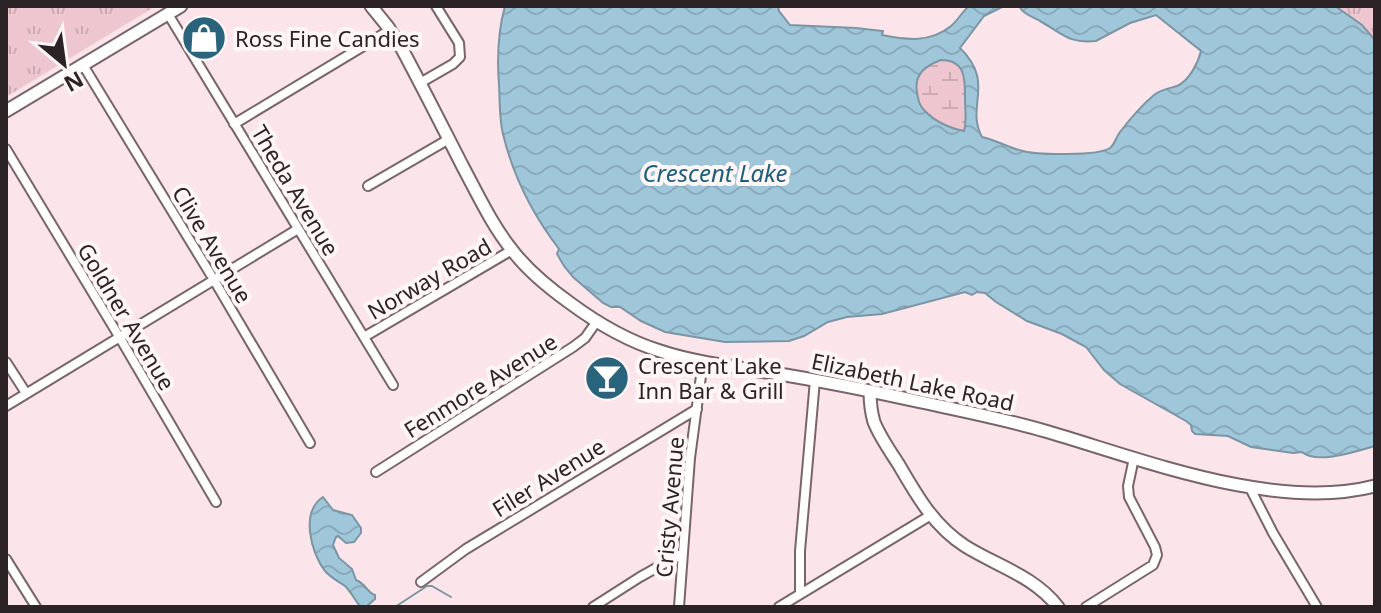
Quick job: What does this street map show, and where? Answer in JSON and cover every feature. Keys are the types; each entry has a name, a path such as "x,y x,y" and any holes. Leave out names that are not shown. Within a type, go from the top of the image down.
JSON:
{"street":[{"path":"6,111 181,6"},
{"name":"Elizabeth Lake Road","path":"371,6 390,30 483,204 512,250 549,287 597,321 649,347 703,361 870,391 1034,428 1189,473 1249,486 1322,492 1375,486"},
{"path":"420,83 460,57 459,43 436,6"},
{"name":"Theda Avenue","path":"168,14 393,385"},
{"path":"234,124 390,30"},
{"name":"Clive Avenue","path":"83,65 310,443"},
{"path":"368,186 449,139"},
{"name":"Goldner Avenue","path":"6,149 216,502"},
{"path":"6,406 298,229"},
{"name":"Norway Road","path":"364,337 512,250"},
{"name":"Fenmore Avenue","path":"376,472 573,347 585,338 597,321"},
{"name":"Cristy Avenue","path":"679,607 690,458 703,361"},
{"path":"6,362 26,393"},
{"path":"800,594 800,551 815,380"},
{"path":"870,391 870,407 877,428 931,515 959,542 1036,584 1058,607"},
{"name":"Filer Avenue","path":"421,582 466,549 697,409"},
{"path":"1086,607 1153,565 1157,555 1128,491 1134,458"},
{"path":"1249,486 1317,607"},
{"path":"779,607 931,515"},
{"path":"593,607 683,553"},
{"path":"6,559 36,607"}],"green space":[{"path":"6,6 156,6 6,97"},
{"path":"1335,6 1375,6 1375,40 1362,25"},
{"path":"947,60 956,64 964,77 964,131 932,118 918,100 918,79 923,69"}],"water":[{"name":"Crescent Lake","path":"505,6 778,6 790,25 856,28 883,31 882,35 891,37 918,39 943,31 969,6 1004,6 984,16 960,48 976,72 976,115 982,137 1023,151 1068,154 1110,148 1149,99 1159,91 1177,86 1185,80 1201,51 1156,15 1130,23 1096,41 1079,41 1066,37 1019,6 1335,6 1362,25 1375,40 1375,446 1337,456 1317,457 1302,452 1251,447 1228,436 1195,434 1186,421 1120,384 1086,347 1027,321 985,293 972,295 965,292 882,314 847,317 828,322 789,341 725,342 665,332 620,307 603,303 564,266 557,254 559,249 532,209 512,165 500,116 498,55","holes":["941,60 960,67 964,78 964,131 932,118 922,108 918,97 917,80 922,72"]},
{"path":"323,497 333,510 352,515 361,528 354,542 346,543 338,536 333,545 339,558 352,569 356,580 375,595 367,606 360,606 345,586 327,573 316,554 310,522 316,504"}],"waterway":[{"path":"395,607 427,586 451,597"}],"place":[{"name":"Ross Fine Candies","path":"204,38"},
{"name":"Crescent Lake Inn Bar & Grill","path":"607,378"}]}
